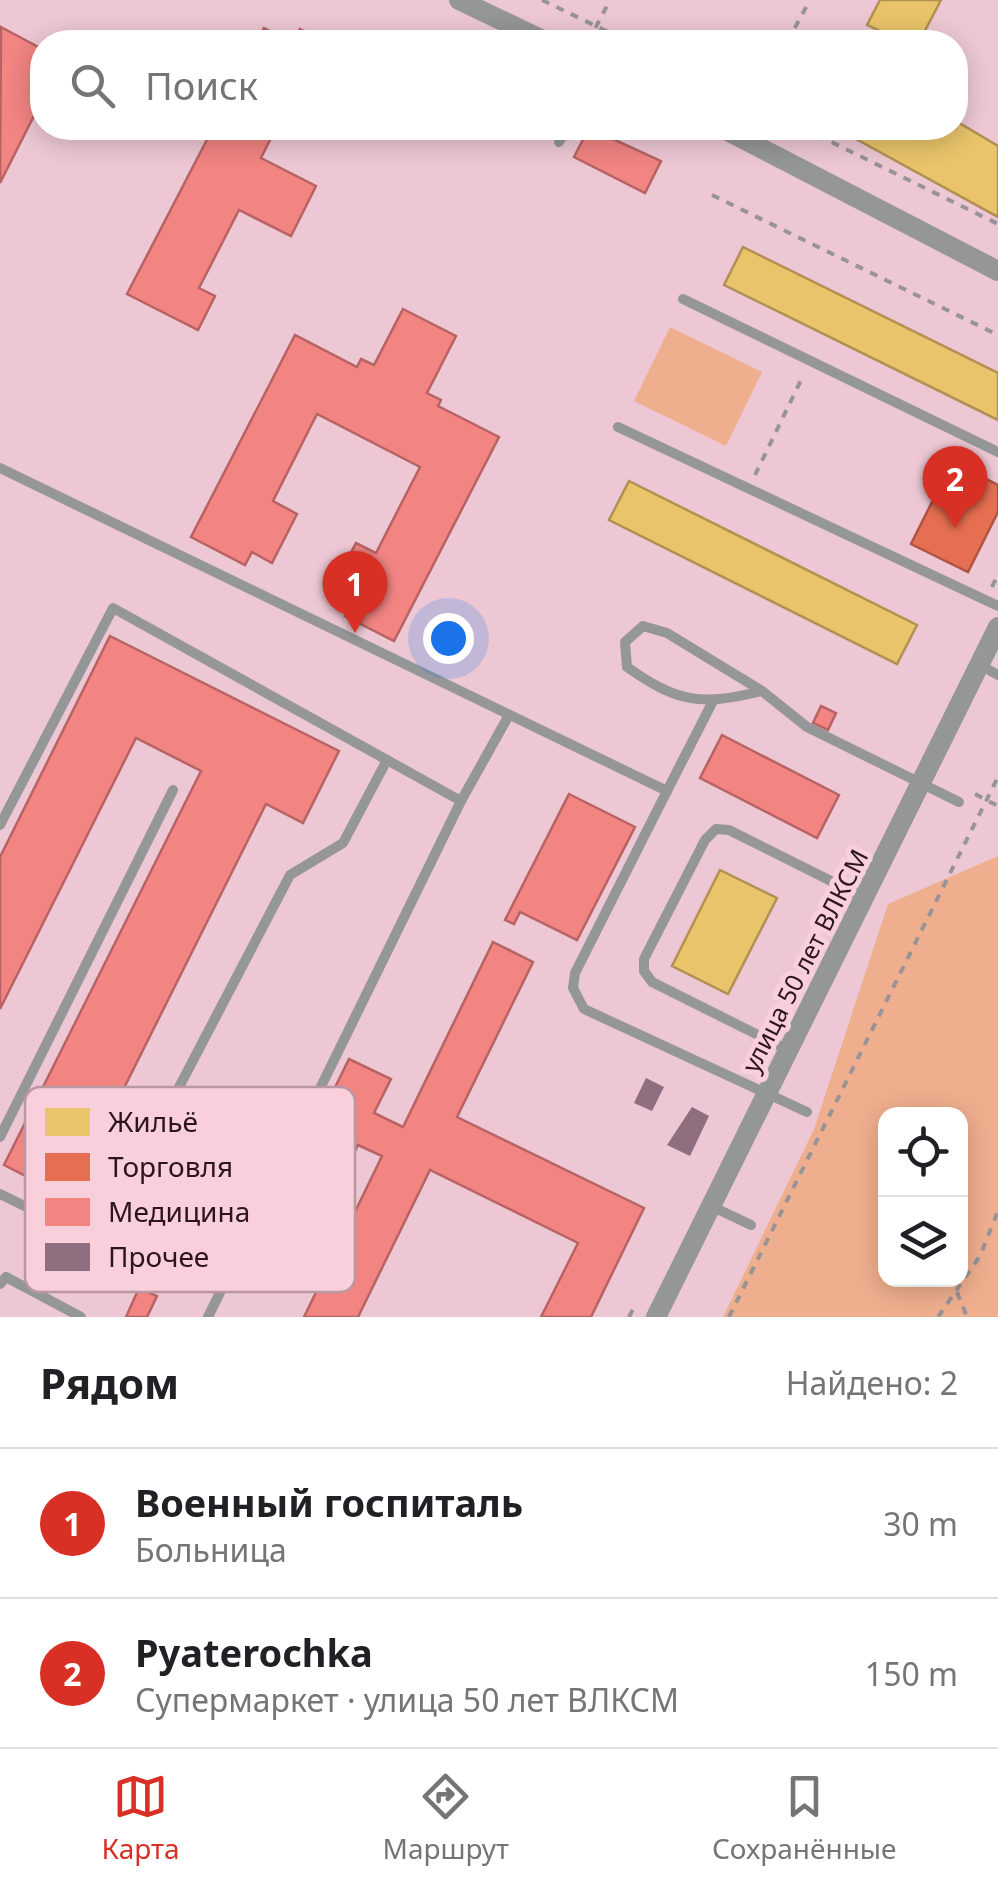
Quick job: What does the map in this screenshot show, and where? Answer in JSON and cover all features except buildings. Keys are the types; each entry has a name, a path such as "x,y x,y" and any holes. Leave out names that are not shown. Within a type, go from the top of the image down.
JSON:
{"street":[{"path":"460,0 523,30"},
{"path":"745,140 998,271"},
{"name":"улица 50 лет ВЛКСМ","path":"656,1317 922,782 989,670 998,627"}],"lane":[{"path":"683,299 998,452"},
{"path":"618,427 998,606"},
{"path":"0,468 667,791"},
{"path":"0,825 113,608 461,801"},
{"path":"762,690 712,701 688,701 628,666 626,642 643,626 667,633 762,690 806,728 959,802"},
{"path":"712,701 575,973 577,1001 584,1009 808,1112"},
{"path":"321,1087 461,801 509,714"},
{"path":"179,1087 290,875 343,843 386,760"},
{"path":"25,1087 174,790"},
{"path":"788,1051 652,982 644,971 644,958 705,840 716,830 729,830 865,898"},
{"path":"0,1137 25,1087"},
{"path":"0,1194 25,1206"},
{"path":"712,1206 750,1225"},
{"path":"0,1284 6,1277 25,1287"},
{"path":"34,1292 81,1317"},
{"path":"208,1317 220,1292"}],"path":[{"path":"542,0 604,30"},
{"path":"594,30 610,0"},
{"path":"794,30 810,0"},
{"path":"827,140 998,224"},
{"path":"712,195 998,336"},
{"path":"748,488 810,360"},
{"path":"729,1317 998,777"},
{"path":"966,790 998,806"},
{"path":"938,1317 980,1256 998,1211"},
{"path":"956,1292 967,1317"}],"shaded area":[{"path":"670,327 762,372 726,446 634,401"},
{"path":"998,856 998,1317 723,1317 814,1129 888,904"}],"place":[{"name":"Pyaterochka","path":"955,528"},
{"name":"Военный госпиталь","path":"355,633"}]}
